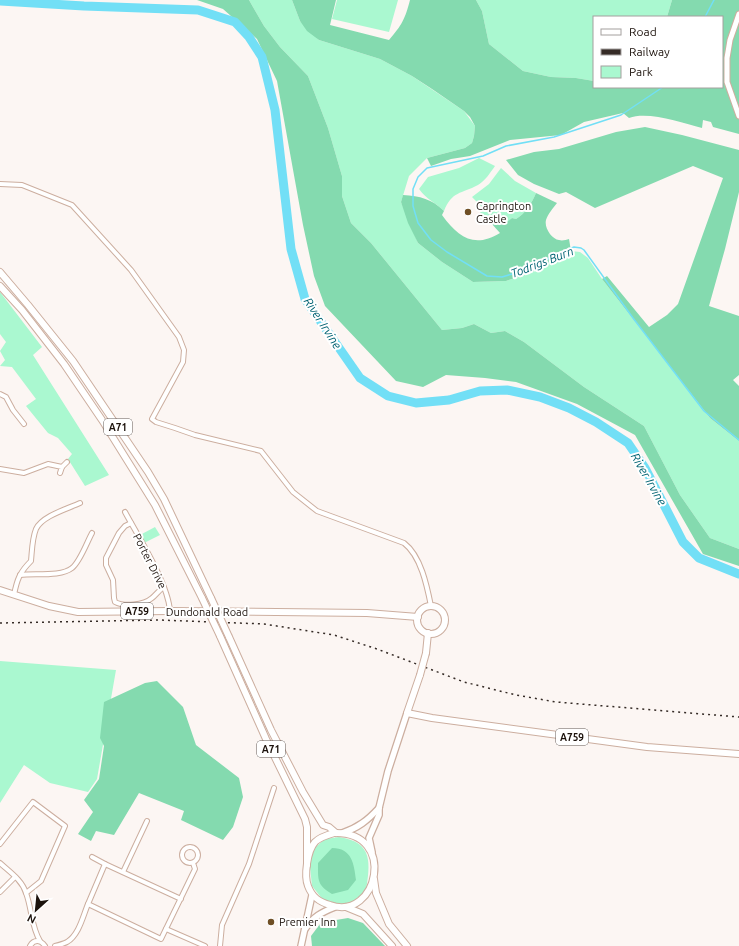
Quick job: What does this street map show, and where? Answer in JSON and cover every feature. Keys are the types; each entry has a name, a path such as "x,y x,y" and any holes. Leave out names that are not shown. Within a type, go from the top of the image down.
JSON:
{"main road":[{"name":"A71","path":"0,272 73,361 148,472 164,499 271,730 303,792 323,825 339,833"},
{"name":"A71","path":"0,286 22,310 64,364 102,420 155,505 202,598 266,739 304,815 307,827 307,884 312,895"},
{"name":"Dundonald Road","path":"0,590 49,606 78,612 170,611 367,613 418,617"},
{"path":"431,606 441,610 445,620 441,629 437,632 428,633 424,632 420,628 418,624 418,617 422,609 431,606"},
{"path":"407,946 389,924 376,893 374,880 375,869 369,838 379,816 379,808 388,771 420,675 426,653 428,633"},
{"name":"A759","path":"407,713 432,718 647,747 739,754"},
{"path":"339,833 362,824 379,808"},
{"name":"A71","path":"307,865 314,843 323,836 339,833 350,834 364,842 372,855"},
{"path":"301,946 312,895 321,902 335,907 346,907 356,904 364,896 374,880"},
{"path":"304,932 310,922 320,913 335,907"},
{"path":"346,907 363,914 392,946"}],"street":[{"path":"739,14 730,40 727,58 727,82 739,116"},
{"path":"0,184 22,185 72,205 131,270 179,337 184,350 183,362 152,419 156,422 195,436 261,451 293,492 317,512 404,543 411,548 426,581 431,606"},
{"path":"0,394 6,397 13,410 24,424"},
{"path":"60,473 62,467 68,462"},
{"path":"0,469 24,473 48,464 62,467"},
{"path":"14,594 16,584 22,571 32,561 36,528 48,517 80,503"},
{"name":"Porter Drive","path":"125,512 164,587 170,604 170,611"},
{"path":"131,523 125,526 119,533 106,558 106,564 113,580 115,602 120,605 145,602 153,598 164,587"},
{"path":"20,575 62,572 71,569 76,564 92,533"},
{"path":"220,946 222,925 249,864 274,788"},
{"path":"0,844 33,802 65,826 49,866 41,881 26,893"},
{"path":"123,872 147,821"},
{"path":"92,857 181,899"},
{"path":"0,862 20,881 26,893 34,929 42,943"},
{"path":"88,904 161,939 194,869 193,863"},
{"path":"30,945 34,942 56,946 68,941 77,930 105,864"},
{"path":"0,892 15,877"},
{"path":"30,945 34,929"},
{"path":"166,929 205,946"},
{"path":"68,941 72,946"}],"green space":[{"path":"197,0 249,0 264,26 280,47 308,76 328,128 342,176 342,196 351,223 371,243 442,330 462,328 474,324 491,333 505,331 524,342 584,387 644,426 680,495 710,538 739,549 739,566 703,554 635,435 577,404 516,382 446,375 423,387 396,381 325,306 314,276 303,225 277,81 257,39 223,9"},
{"path":"249,0 292,0 300,21 319,40 380,59 412,76 464,111 475,126 472,143 465,148 427,158 409,176 401,202 418,243 442,262 473,282 506,281 535,271 571,251 580,252 588,258 602,279 710,418 739,441 739,549 710,538 680,495 644,426 584,387 524,342 505,331 491,333 474,324 462,328 442,330 371,243 351,223 342,196 342,176 328,128 308,76 280,47 264,26"},
{"path":"292,0 336,0 330,25 389,40 402,22 410,0 476,0 482,11 489,44 523,71 551,77 576,78 593,81 593,88 723,88 723,16 667,16 672,0 739,0 739,134 713,127 711,122 703,120 702,128 655,117 637,116 629,118 623,113 584,122 561,135 510,140 470,156 451,159 431,166 427,158 465,148 472,143 475,126 470,117 464,111 412,76 380,59 319,40 307,31 300,21"},
{"path":"337,0 398,0 389,32 332,19"},
{"path":"476,0 672,0 667,16 593,16 593,81 576,78 551,77 523,71 489,44 482,11"},
{"path":"645,127 739,150 739,192 709,306 739,316 739,375 733,380 739,386 739,441 710,418 602,279 607,276 649,327 667,315 678,304 723,178 693,166 595,208 566,192 559,194 534,184 518,175 506,160 534,152 559,149 616,132"},
{"path":"479,158 495,166 481,183 454,196 444,211 425,196 419,189 428,177 459,168"},
{"path":"501,168 515,181 536,193 525,211 516,219 512,218 508,222 495,219 490,214 486,218 480,213 483,209 482,207 472,197 489,184"},
{"path":"536,193 557,203 546,220 546,226 549,233 554,238 561,240 569,239 571,251 535,271 506,281 473,282 442,262 418,243 408,223 401,202 403,195 420,197 430,201 444,211 442,215 461,235 474,240 482,240 491,238 500,233 491,223 495,219 507,222 512,218 516,219 528,208"},
{"path":"0,292 42,347 33,355 109,475 85,486 68,459 72,454 58,438 48,433 26,406 36,399 12,367 0,366 5,360 0,351 6,342 0,334"},
{"path":"155,527 160,535 144,543 140,535"},
{"path":"0,661 116,670 97,779 88,792 50,783 24,765 0,803"},
{"path":"157,681 183,707 196,745 239,778 243,797 233,827 223,840 181,820 184,811 139,793 114,835 96,831 91,841 78,834 93,812 84,800 99,779 104,746 100,738 104,702 145,683"},
{"path":"339,837 359,844 364,849 367,856 368,872 366,891 351,903 337,905 324,901 312,886 310,867 312,850 325,839"},
{"path":"332,848 344,851 351,858 356,880 348,890 332,894 323,888 319,882 318,863"},
{"path":"348,918 363,923 385,946 312,946 311,936 320,924"}],"waterway":[{"name":"Todrigs Burn","path":"706,16 714,0"},
{"name":"River Irvine","path":"0,1 198,10 235,22 249,37 262,57 275,110 291,249 305,299 360,378 388,396 416,403 449,400 480,391 507,390 540,397 569,408 596,422 628,443 645,468 683,542 699,558 739,574"},
{"name":"Todrigs Burn","path":"662,88 621,115 554,137 506,146 483,156 427,168 418,177 413,189 413,206 418,223 431,240 447,252 487,276 502,277 522,271 538,265 554,255 574,247 584,250 633,318 704,411 739,440"}],"railway":[{"path":"0,623 159,620 264,624 334,635 377,649 464,682 516,695 556,702 739,717"}],"place":[{"name":"Caprington Castle","path":"468,212"},
{"name":"Premier Inn","path":"271,922"}]}
